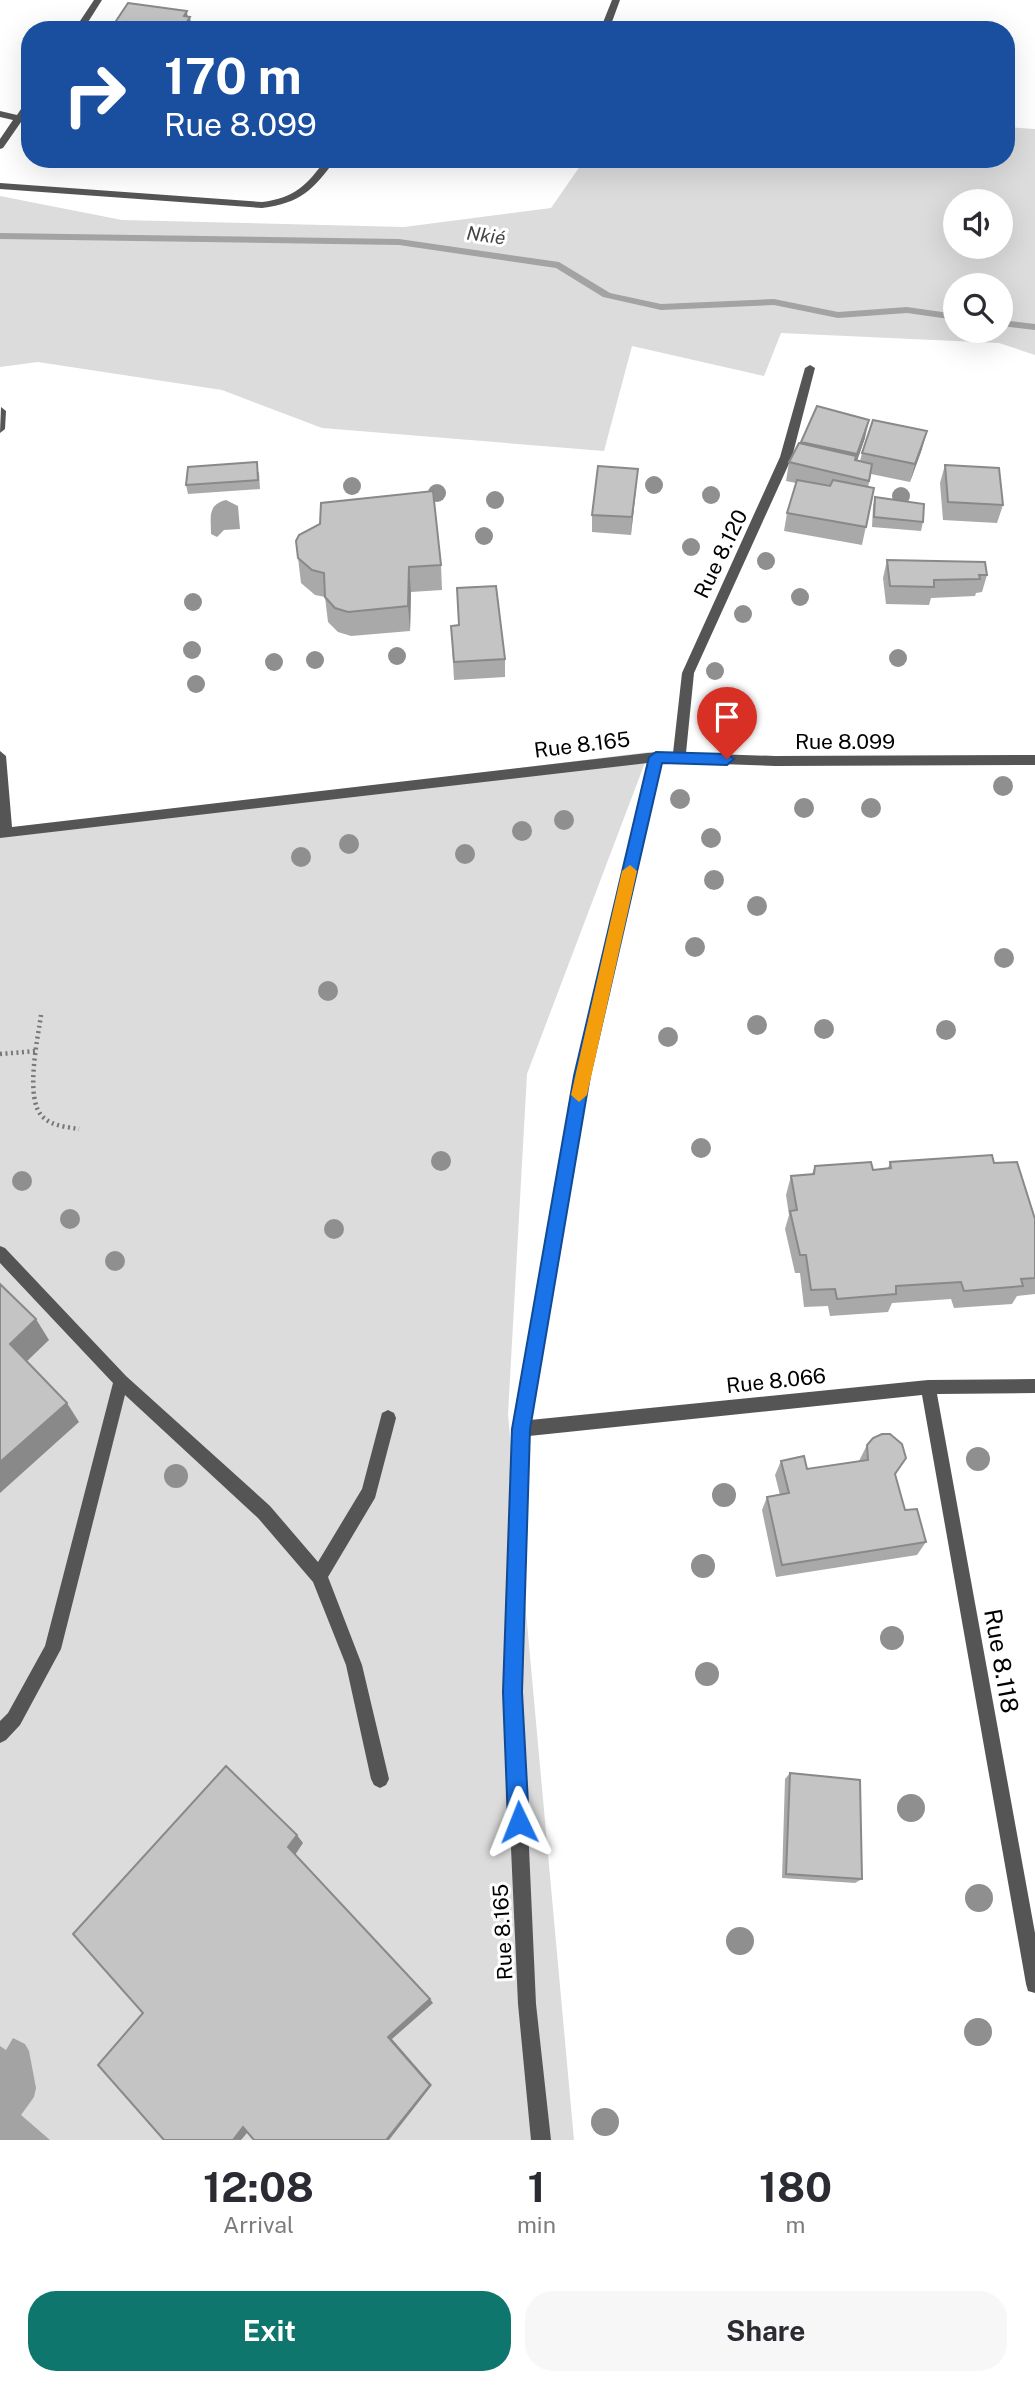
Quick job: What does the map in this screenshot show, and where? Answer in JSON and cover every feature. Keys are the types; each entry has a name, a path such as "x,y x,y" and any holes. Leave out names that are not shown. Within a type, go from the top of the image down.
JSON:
{"street":[{"path":"84,21 98,0"},
{"path":"608,21 616,0"},
{"path":"0,114 19,118"},
{"path":"0,146 21,115"},
{"path":"0,186 262,205 287,203 308,190 324,168"},
{"name":"Rue 8.120","path":"679,758 688,673 786,457 810,368"},
{"path":"0,429 1,411"},
{"path":"0,756 3,833"},
{"name":"Rue 8.099","path":"656,757 929,762 1035,760"},
{"name":"Rue 8.165","path":"3,833 656,757 582,1076 521,1429 513,1692 527,2004 541,2140"},
{"path":"0,1253 121,1381 264,1512 319,1576 354,1665 380,1779"},
{"path":"0,1734 14,1719 53,1649 121,1381"},
{"name":"Rue 8.066","path":"521,1429 928,1387 1035,1386"},
{"name":"Rue 8.118","path":"928,1387 1035,1984"},
{"path":"319,1576 369,1492 388,1418"}],"path":[{"path":"41,1015 34,1100 39,1113 52,1124 79,1129"},
{"path":"0,1054 37,1051"}],"shaded area":[{"path":"1015,128 1035,129 1035,355 999,343 1013,343 1013,273 943,273 943,340 781,333 764,376 632,346 604,451 322,428 222,390 38,362 0,367 0,196 122,220 404,227 551,208 579,168 1015,168"},
{"path":"226,500 238,506 240,529 224,530 217,537 211,534 211,512 216,505"},
{"path":"649,752 527,1074 508,1414 574,2140 0,2140 0,832"},
{"path":"13,2038 25,2044 29,2051 36,2088 34,2097 21,2115 50,2140 0,2140 0,2046 6,2050"}],"building":[{"path":"128,3 187,11 184,16 190,17 188,21 116,21"},
{"path":"817,406 869,420 857,454 801,442"},
{"path":"873,420 927,431 915,464 862,453"},
{"path":"799,443 856,456 855,460 872,464 869,481 789,462"},
{"path":"257,462 258,480 186,485 188,467"},
{"path":"945,465 999,468 1003,505 948,502"},
{"path":"598,466 638,469 632,517 592,515"},
{"path":"797,480 830,486 833,480 874,488 866,527 787,513"},
{"path":"433,491 441,565 409,567 408,606 348,612 335,608 325,597 324,573 312,570 298,558 296,541 299,535 320,524 321,503"},
{"path":"875,497 924,504 923,522 874,517"},
{"path":"887,560 985,562 987,575 979,575 980,579 934,580 934,587 890,586"},
{"path":"496,586 505,659 454,662 451,626 459,625 457,588"},
{"path":"992,1155 994,1163 1017,1162 1035,1219 1035,1278 1021,1279 1023,1286 964,1291 961,1282 896,1286 896,1294 837,1299 835,1289 811,1290 806,1255 800,1255 790,1211 797,1210 791,1176 814,1174 815,1166 871,1162 873,1170 891,1168 890,1162"},
{"path":"0,1284 36,1319 10,1344 67,1403 0,1462"},
{"path":"882,1434 890,1434 902,1444 906,1458 895,1474 905,1510 917,1509 926,1542 782,1565 767,1497 789,1493 781,1461 804,1456 807,1469 868,1460 867,1445"},
{"path":"226,1766 297,1835 288,1847 430,1999 388,2037 430,2085 386,2140 254,2140 243,2127 233,2140 164,2140 98,2065 143,2013 73,1934"},
{"path":"790,1773 860,1780 862,1879 786,1874"}],"waterway":[{"name":"Nkié","path":"0,236 399,242 559,265 607,295 661,307 774,302 838,315 907,310 943,315"},
{"name":"Nkié","path":"1013,324 1035,327"}],"slow traffic":[{"path":"579,1095 630,871"}],"route":[{"path":"519,1822 513,1692 521,1429 582,1076 656,757 727,759"}]}
